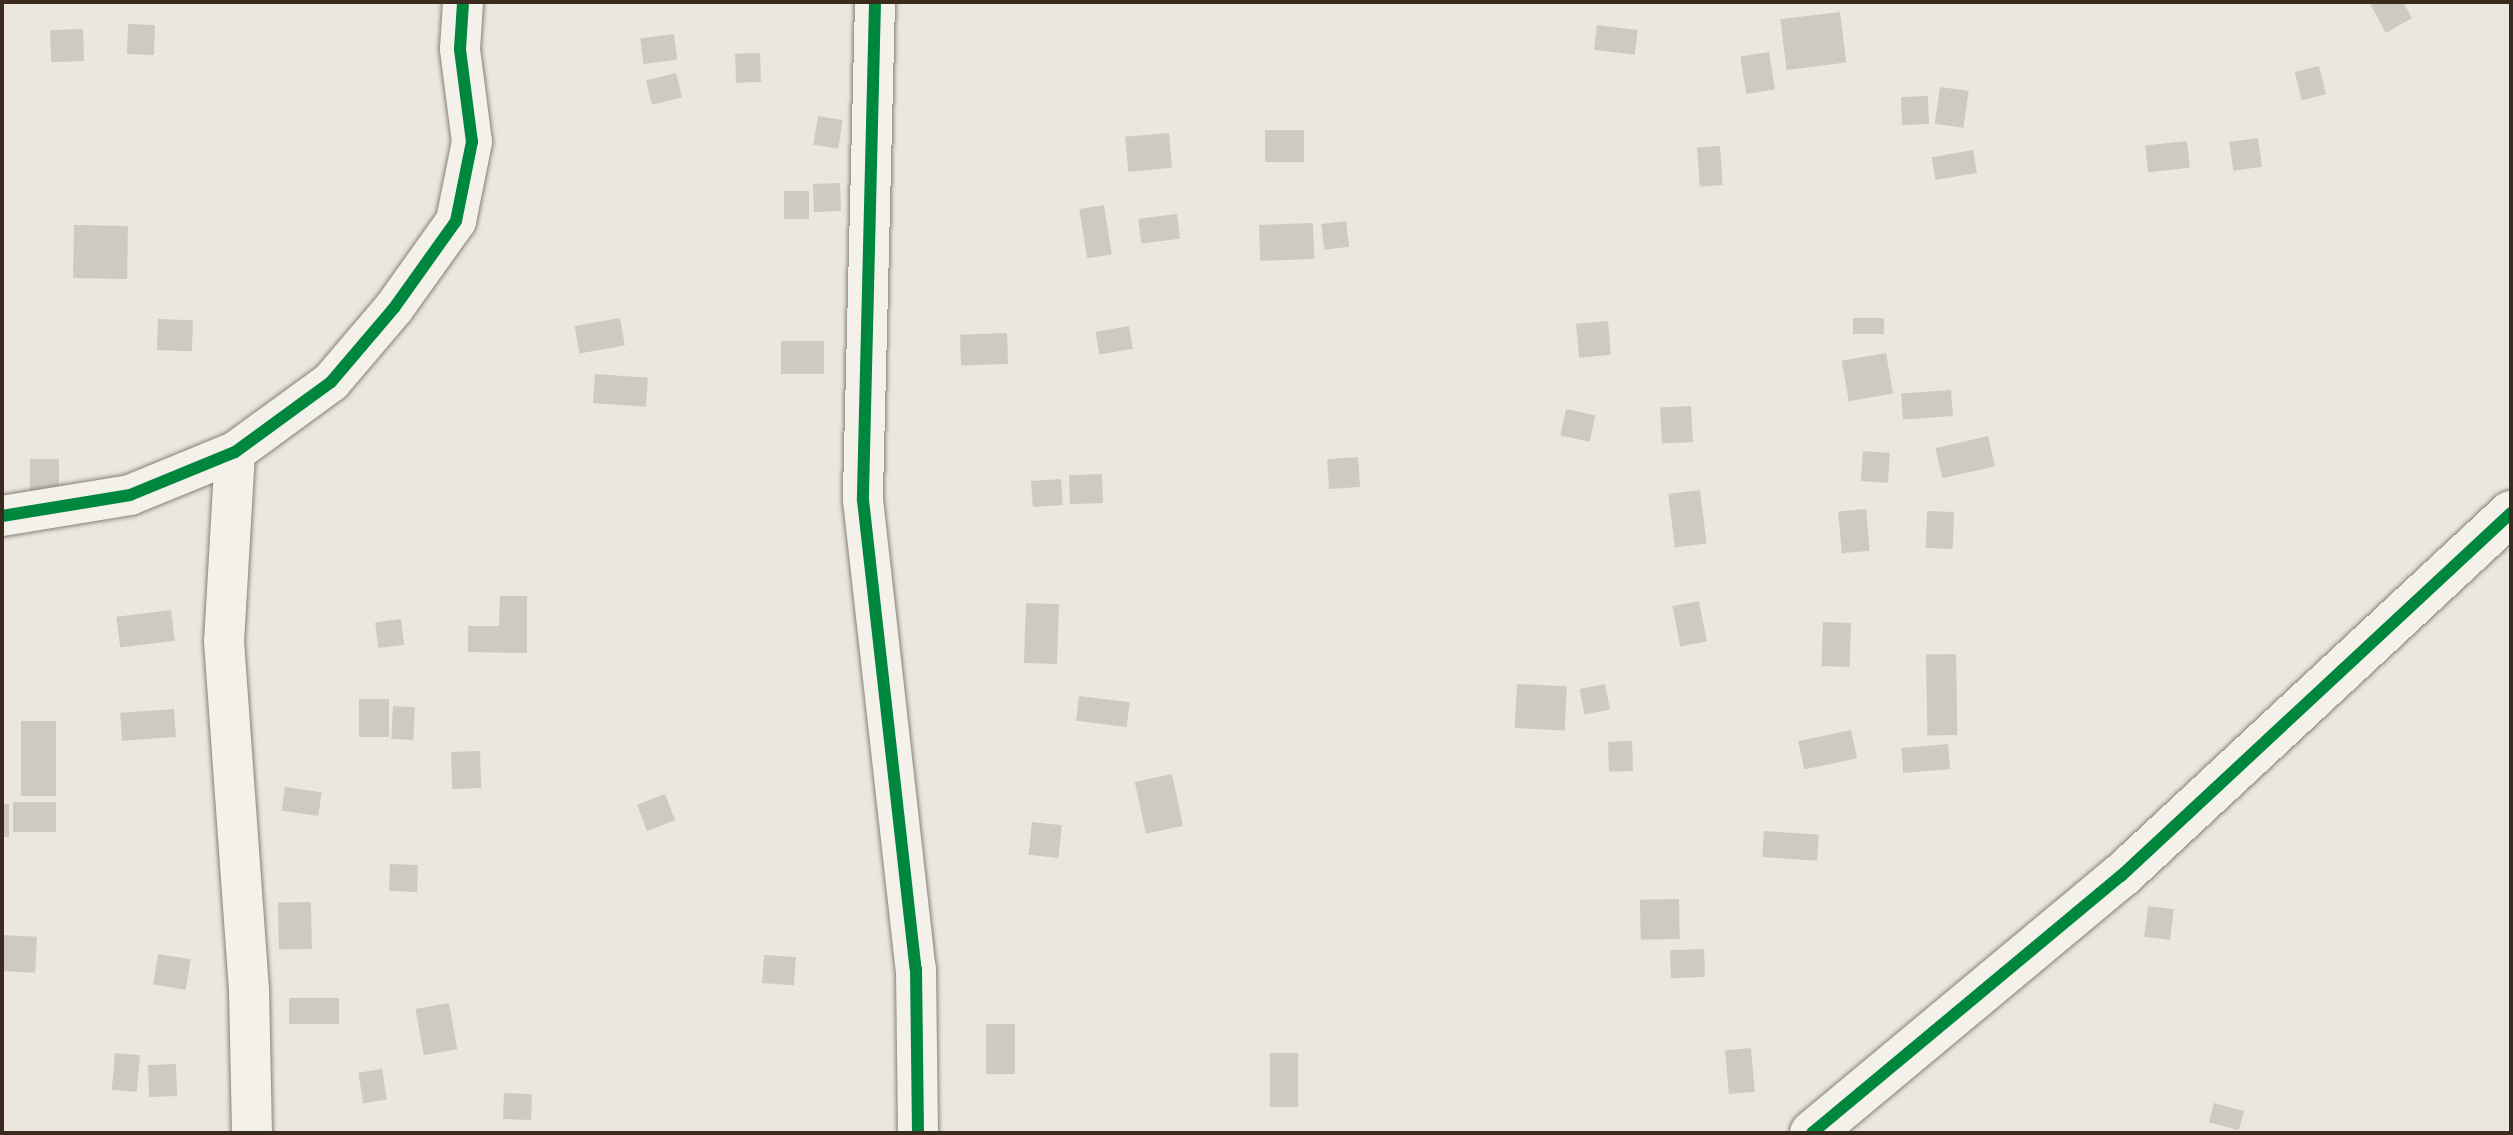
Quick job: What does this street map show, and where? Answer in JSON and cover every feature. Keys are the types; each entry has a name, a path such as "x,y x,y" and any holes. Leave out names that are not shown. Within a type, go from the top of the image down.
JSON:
{"street":[{"path":"2,516 130,495 235,452 331,382 394,308 456,221 472,142 460,49 463,2"},
{"path":"875,2 863,500 916,969 918,1133"},
{"path":"235,452 224,641 249,990 252,1133"},
{"path":"1812,1133 2121,876 2511,513"}],"building":[{"path":"2369,2 2403,2 2412,18 2386,33"},
{"path":"1840,12 1846,63 1787,70 1780,19"},
{"path":"128,24 155,25 154,55 127,54"},
{"path":"1597,25 1638,30 1635,55 1594,50"},
{"path":"83,29 84,61 51,62 50,30"},
{"path":"674,34 677,60 643,64 640,38"},
{"path":"1769,52 1775,90 1746,94 1740,57"},
{"path":"760,53 761,82 736,83 735,54"},
{"path":"2319,66 2326,94 2302,100 2295,72"},
{"path":"676,73 682,97 652,105 646,80"},
{"path":"1940,87 1969,91 1964,128 1935,124"},
{"path":"1928,96 1929,124 1902,125 1901,97"},
{"path":"818,116 843,120 838,149 813,145"},
{"path":"1265,130 1304,130 1304,162 1265,162"},
{"path":"1169,133 1172,168 1128,172 1125,137"},
{"path":"2258,138 2262,167 2233,171 2229,142"},
{"path":"2187,141 2190,168 2148,172 2145,145"},
{"path":"1720,146 1723,185 1700,187 1697,148"},
{"path":"1973,150 1977,173 1936,180 1932,157"},
{"path":"840,183 841,211 814,212 813,184"},
{"path":"784,191 809,191 809,219 784,219"},
{"path":"1104,205 1112,254 1087,258 1079,209"},
{"path":"1177,214 1180,239 1141,244 1138,219"},
{"path":"1346,221 1349,247 1324,250 1321,224"},
{"path":"1313,223 1314,259 1260,261 1259,225"},
{"path":"74,225 128,226 127,279 73,278"},
{"path":"620,318 625,346 580,354 575,326"},
{"path":"1853,318 1884,318 1884,334 1853,334"},
{"path":"158,319 193,320 192,351 157,350"},
{"path":"1608,321 1611,355 1579,358 1576,324"},
{"path":"1129,326 1133,349 1100,355 1096,332"},
{"path":"1007,333 1008,364 961,366 960,335"},
{"path":"781,341 824,341 824,374 781,374"},
{"path":"1886,353 1893,393 1849,401 1842,361"},
{"path":"595,374 648,378 646,407 593,403"},
{"path":"1951,390 1953,416 1903,419 1901,393"},
{"path":"1691,406 1693,442 1662,444 1660,408"},
{"path":"1566,409 1595,415 1590,442 1560,435"},
{"path":"1988,436 1995,466 1942,478 1935,448"},
{"path":"1863,451 1890,453 1888,483 1861,481"},
{"path":"1358,457 1360,487 1329,489 1327,459"},
{"path":"30,459 59,459 59,495 30,495"},
{"path":"1102,474 1103,503 1070,504 1069,475"},
{"path":"1061,479 1063,505 1033,507 1031,481"},
{"path":"1700,490 1707,544 1675,547 1668,494"},
{"path":"1866,509 1870,551 1842,553 1838,511"},
{"path":"1927,511 1954,512 1953,549 1926,548"},
{"path":"500,596 527,596 527,653 468,652 468,626 499,626"},
{"path":"1699,601 1707,641 1680,646 1672,606"},
{"path":"1026,603 1059,604 1057,664 1024,663"},
{"path":"171,610 175,641 120,647 116,617"},
{"path":"401,619 404,645 378,648 375,622"},
{"path":"1823,622 1851,623 1849,667 1821,666"},
{"path":"1956,654 1957,735 1927,736 1926,655"},
{"path":"1517,684 1567,687 1565,731 1515,728"},
{"path":"1605,684 1610,710 1584,714 1579,689"},
{"path":"1079,696 1130,702 1127,727 1076,721"},
{"path":"359,699 389,699 389,737 359,737"},
{"path":"393,706 415,707 413,740 391,739"},
{"path":"174,709 176,737 122,741 120,713"},
{"path":"21,721 56,721 56,796 21,796"},
{"path":"1851,730 1857,758 1804,770 1798,741"},
{"path":"1632,741 1633,771 1609,772 1608,742"},
{"path":"1948,744 1950,769 1903,773 1901,748"},
{"path":"480,751 481,788 452,789 451,752"},
{"path":"1172,774 1183,826 1146,834 1135,782"},
{"path":"285,787 322,792 318,816 282,811"},
{"path":"665,794 675,820 647,831 637,805"},
{"path":"13,802 56,802 56,832 13,832"},
{"path":"2,804 9,804 9,837 2,837"},
{"path":"1032,822 1062,825 1058,858 1029,855"},
{"path":"1764,831 1819,835 1817,861 1762,857"},
{"path":"390,864 418,865 417,892 389,891"},
{"path":"1679,899 1680,939 1641,940 1640,900"},
{"path":"311,902 312,949 279,950 278,903"},
{"path":"2148,906 2174,909 2170,940 2144,937"},
{"path":"2,935 37,937 35,973 2,971"},
{"path":"1704,949 1705,977 1671,978 1670,950"},
{"path":"158,954 191,959 186,990 153,985"},
{"path":"764,955 796,957 794,985 762,983"},
{"path":"289,998 339,998 339,1024 289,1024"},
{"path":"449,1003 457,1049 424,1055 416,1009"},
{"path":"986,1024 1015,1024 1015,1074 986,1074"},
{"path":"1751,1048 1755,1092 1729,1094 1725,1050"},
{"path":"115,1053 140,1055 137,1092 112,1090"},
{"path":"1270,1053 1298,1053 1298,1107 1270,1107"},
{"path":"176,1064 177,1096 149,1097 148,1065"},
{"path":"382,1069 387,1100 363,1103 358,1073"},
{"path":"504,1093 532,1094 531,1120 503,1119"},
{"path":"2214,1103 2244,1111 2239,1130 2209,1122"}],"cycle path":[{"path":"2,516 130,495 235,452 331,382 394,308 456,221 472,142 460,49 463,2"},
{"path":"875,2 863,500 916,969 918,1133"},
{"path":"1812,1133 2121,876 2511,513"}]}
